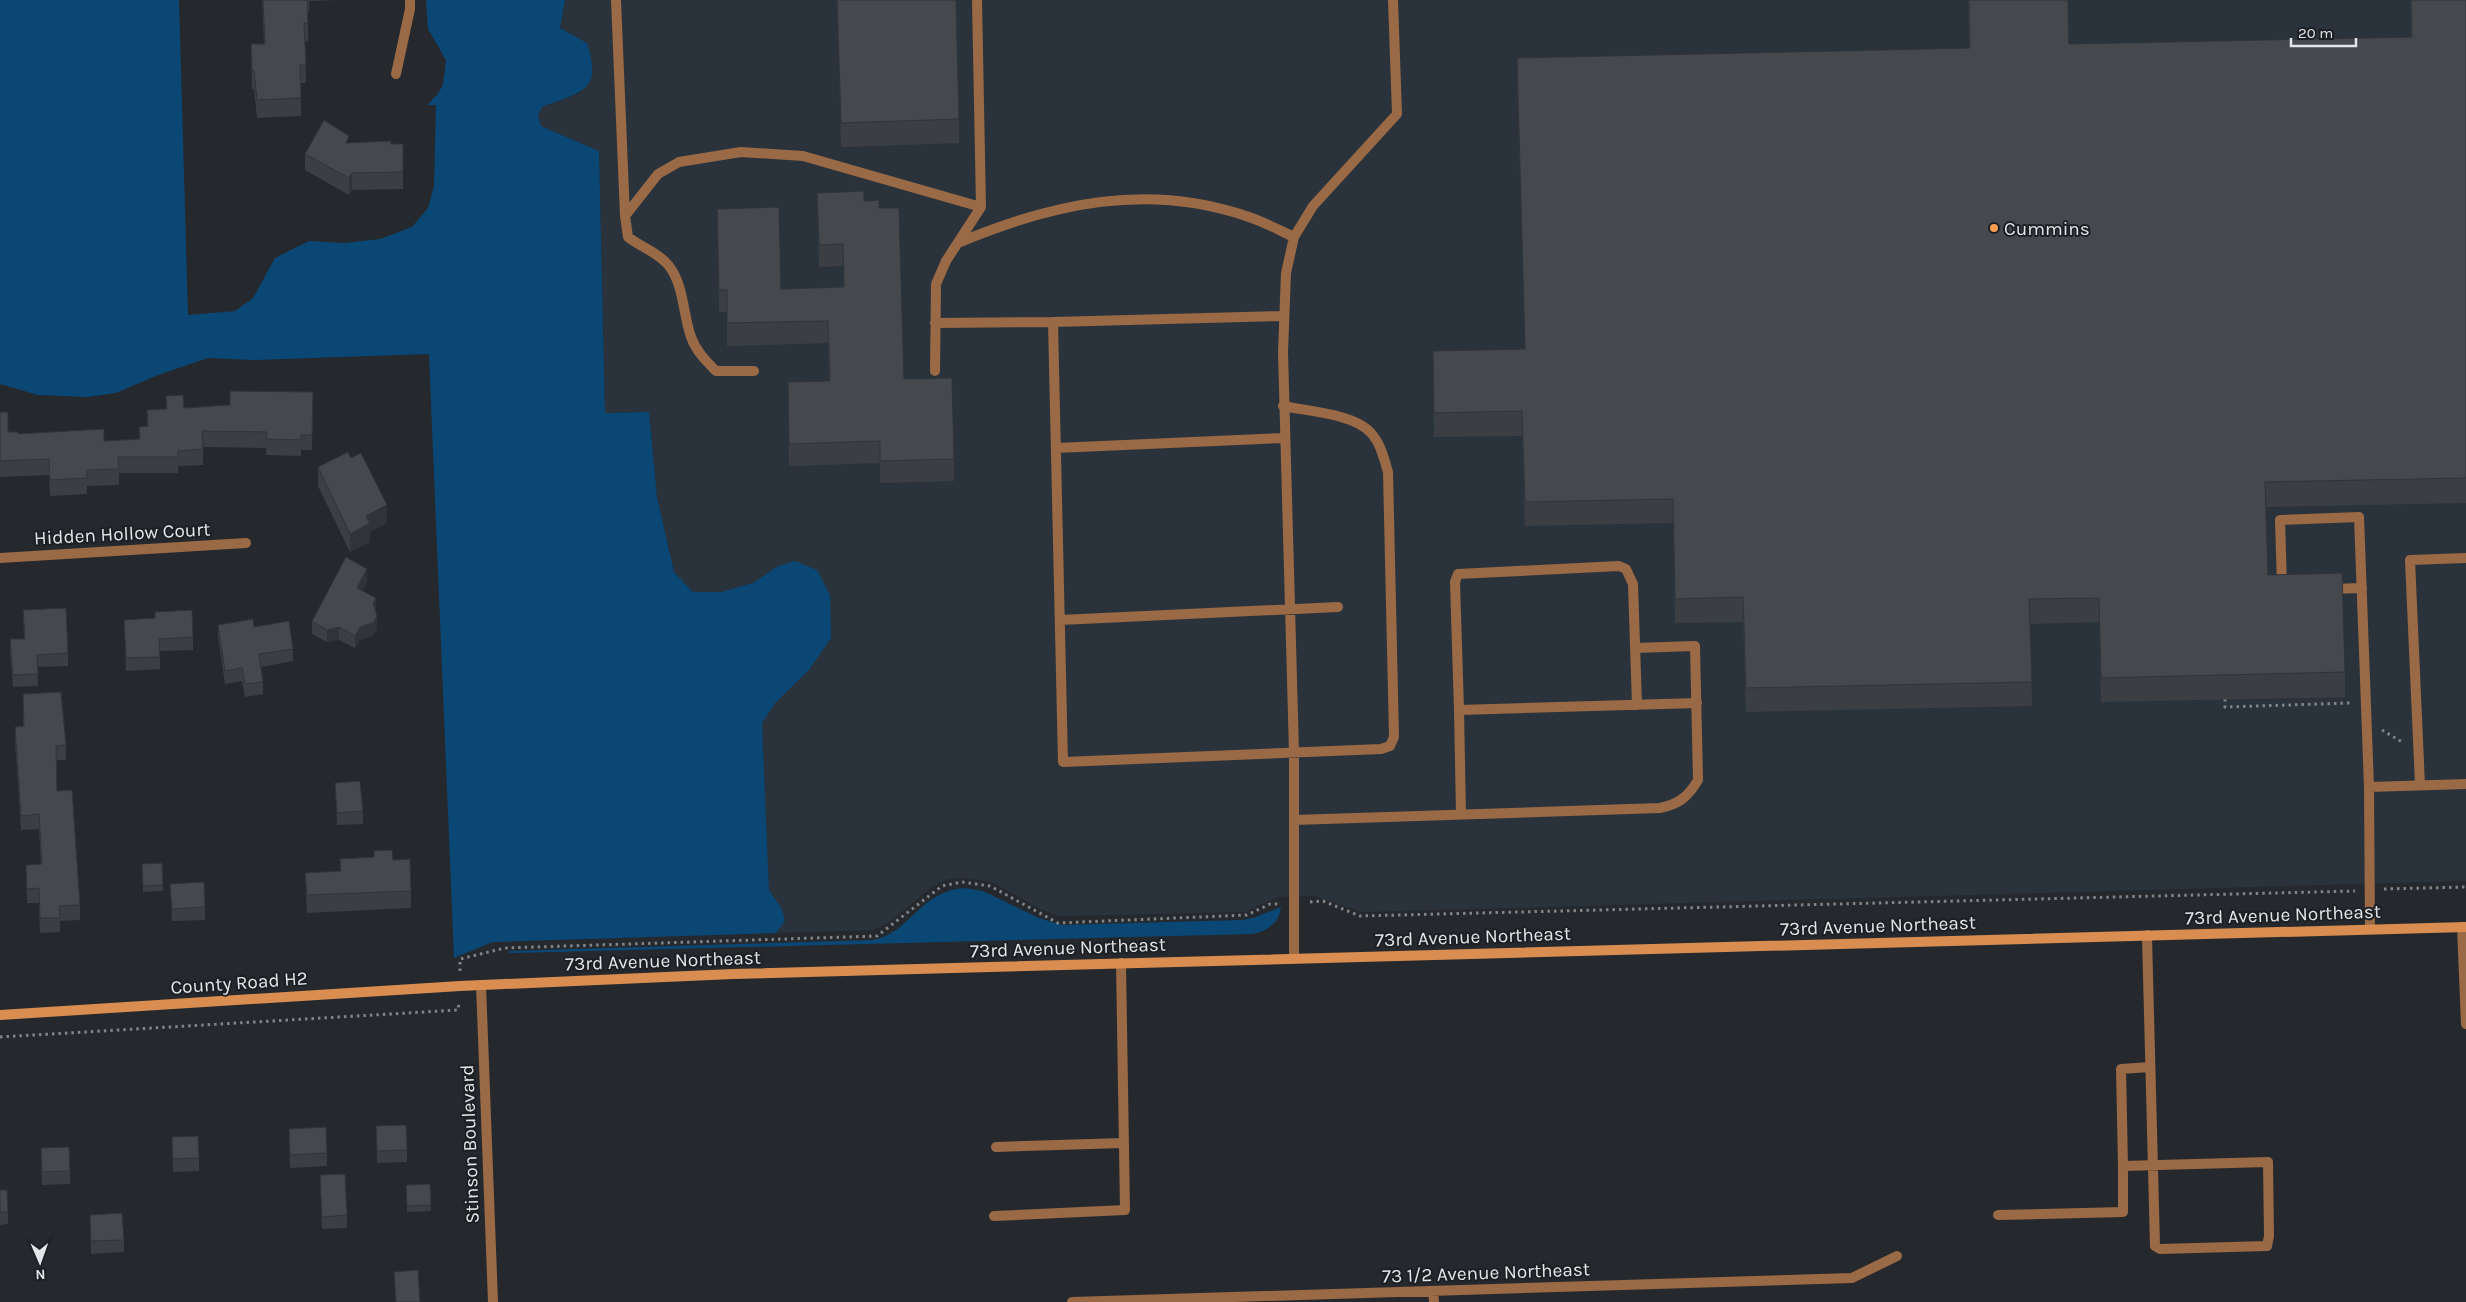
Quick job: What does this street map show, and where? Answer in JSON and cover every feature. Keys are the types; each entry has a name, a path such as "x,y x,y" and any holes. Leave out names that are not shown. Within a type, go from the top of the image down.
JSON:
{"street":[{"path":"396,74 410,9 410,0"},
{"path":"616,0 625,216 628,237 638,246 657,254 675,274 691,337 700,355 716,371 754,371"},
{"path":"935,372 936,284 946,261 980,206 977,0"},
{"path":"1294,958 1294,752 1291,610 1283,406 1286,273 1294,237 1313,206 1397,114 1393,0"},
{"path":"625,216 658,174 679,162 741,152 803,156 980,206"},
{"path":"957,243 1026,216 1077,204 1119,199 1158,199 1204,205 1249,217 1294,237"},
{"path":"935,323 1284,316"},
{"path":"1053,322 1063,762 1381,748 1390,746 1394,738 1388,472 1382,451 1371,432 1351,420 1283,406"},
{"path":"1056,448 1284,438"},
{"path":"2292,590 2282,590 2280,520 2359,517 2370,786 2370,929"},
{"name":"Hidden Hollow Court","path":"0,558 246,543"},
{"path":"2420,785 2410,560 2466,558"},
{"path":"1461,814 1454,582 1458,574 1619,566 1626,569 1633,584 1637,705"},
{"path":"2322,589 2362,588"},
{"path":"1060,620 1338,607"},
{"path":"1294,820 1660,808 1677,804 1690,794 1698,780 1695,646 1635,648"},
{"path":"1459,710 1697,703"},
{"path":"2370,786 2466,784"},
{"path":"2464,927 2466,1024"},
{"name":"73rd Avenue Northeast","path":"481,985 733,974 2464,927"},
{"path":"2123,1166 2153,1165 2268,1162 2269,1236 2267,1246 2160,1249 2155,1246 2153,1165 2150,1066 2147,935"},
{"path":"994,1216 1124,1210 1120,963"},
{"name":"County Road H2","path":"0,1015 481,985"},
{"name":"Stinson Boulevard","path":"481,985 493,1302"},
{"path":"1998,1216 2123,1212 2121,1069 2150,1066"},
{"path":"996,1147 1124,1143"},
{"name":"73 1/2 Avenue Northeast","path":"1072,1302 1434,1297 1852,1278 1897,1256"}],"path":[{"path":"2225,699 2225,707 2366,702"},
{"path":"2367,720 2418,751"},
{"path":"0,1037 458,1010 460,959 505,948 877,936 942,886 962,882 990,886 1058,923 1247,915 1270,904 1294,902 1323,902 1360,916 2466,887"}],"shaded area":[{"path":"0,0 179,0 188,315 235,311 253,298 275,258 309,241 344,243 380,239 412,227 428,208 434,186 436,105 427,105 437,95 443,85 446,60 428,29 426,0 565,0 560,28 587,43 591,59 592,72 590,81 578,93 542,107 538,115 541,126 599,151 605,413 649,412 657,497 674,572 693,592 721,592 753,583 778,566 795,561 817,570 830,595 831,638 809,670 775,703 762,723 769,890 782,909 785,921 776,933 493,942 454,958 429,354 255,360 208,358 158,375 116,393 87,397 38,395 0,384"},
{"path":"565,0 2466,0 2466,881 1362,912 1315,896 1278,897 1245,912 1059,916 1040,909 992,882 965,878 948,879 933,886 888,923 874,930 776,933 785,921 782,909 769,890 762,723 775,703 809,670 778,566 754,583 721,592 693,592 674,572 657,497 649,412 605,413 599,151 541,126 538,115 542,107 581,93 587,43 560,28"},
{"path":"964,888 983,891 1039,918 1061,925 1241,920 1253,918 1281,907 1278,918 1272,925 1263,931 1252,934 515,953 509,953 508,951 873,940 896,930 925,904 936,897 949,891"}],"building":[{"path":"263,0 307,0 308,23 304,23 306,65 300,65 301,98 257,100 254,71 252,71 251,44 265,44"},
{"path":"837,0 956,0 959,119 841,123"},
{"name":"Cummins","path":"1969,0 2068,0 2069,44 2412,37 2411,0 2466,0 2466,478 2265,482 2268,575 2342,573 2345,672 2101,678 2099,598 2029,599 2032,682 1746,688 1743,597 1675,599 1673,499 1525,502 1522,411 1434,413 1433,351 1525,349 1517,58 1970,48"},
{"path":"324,120 349,136 346,143 391,141 391,144 403,144 403,172 352,173 349,178 305,154"},
{"path":"864,191 864,201 879,200 879,208 899,208 904,379 952,378 954,459 880,461 880,441 789,444 788,382 830,381 828,321 727,323 727,290 719,290 717,209 779,207 781,289 844,287 843,244 819,245 817,193"},
{"path":"230,391 313,392 312,435 301,435 301,440 266,439 267,432 202,431 203,449 178,451 178,457 118,457 119,469 87,470 87,478 50,480 49,459 0,461 0,412 8,412 8,432 18,432 18,434 104,429 104,441 140,439 139,427 148,426 147,410 167,409 166,396 183,395 184,408 230,405"},
{"path":"348,452 351,458 361,453 387,505 366,516 370,523 350,534 318,467"},
{"path":"346,557 367,569 357,588 376,598 373,603 377,616 373,623 360,627 355,636 339,627 327,630 312,621"},
{"path":"66,608 68,653 37,655 38,674 13,675 10,639 25,639 23,610"},
{"path":"192,610 193,637 159,639 160,657 126,658 124,620 155,618 155,612"},
{"path":"253,619 254,627 289,621 293,649 259,654 263,682 245,684 242,668 225,671 218,625"},
{"path":"61,692 66,745 56,746 57,791 72,790 80,905 59,906 60,918 40,918 39,888 27,889 26,865 42,864 39,814 21,816 15,727 24,726 23,694"},
{"path":"360,781 363,811 337,813 335,783"},
{"path":"392,850 393,860 410,859 411,891 307,895 305,873 341,871 340,859 374,857 374,851"},
{"path":"162,863 163,885 143,886 142,864"},
{"path":"204,882 205,907 172,909 170,884"},
{"path":"406,1125 407,1150 377,1151 376,1126"},
{"path":"326,1127 327,1153 290,1155 289,1129"},
{"path":"198,1136 199,1158 173,1159 172,1137"},
{"path":"69,1147 70,1171 42,1172 41,1148"},
{"path":"345,1174 347,1215 322,1217 320,1175"},
{"path":"430,1184 431,1205 407,1206 406,1185"},
{"path":"0,1190 7,1190 8,1212 0,1212"},
{"path":"122,1213 124,1240 91,1241 90,1215"},
{"path":"418,1270 420,1302 396,1302 394,1272"}],"place":[{"name":"Cummins","path":"1994,228"}]}
